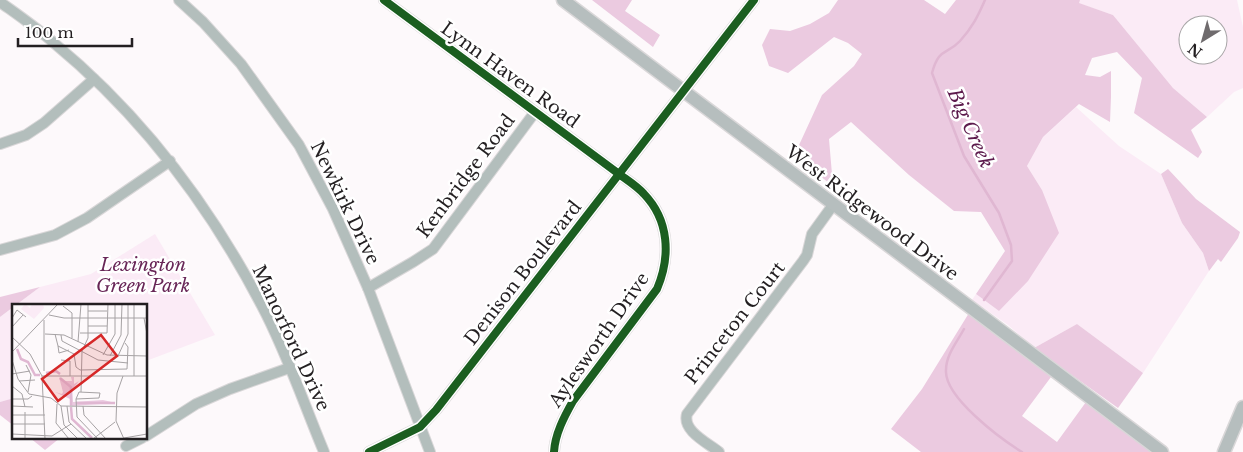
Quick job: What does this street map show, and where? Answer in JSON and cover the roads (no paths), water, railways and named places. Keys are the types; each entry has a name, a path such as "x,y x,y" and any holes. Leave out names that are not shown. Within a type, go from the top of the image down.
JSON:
{"main road":[{"name":"West Ridgewood Drive","path":"563,0 1162,452"},
{"path":"1224,452 1243,407"}],"street":[{"name":"Newkirk Drive","path":"179,0 203,22 241,64 299,145 333,209 368,288 430,452"},
{"name":"Lynn Haven Road","path":"384,0 619,174"},
{"name":"Denison Boulevard","path":"369,452 420,426 436,410 754,0"},
{"name":"Manorford Drive","path":"0,2 54,43 134,118 170,161 220,230 263,307 324,452"},
{"path":"0,144 26,135 44,123 94,79"},
{"name":"Kenbridge Road","path":"368,288 432,249 535,112"},
{"path":"0,250 55,235 94,213 170,161"},
{"name":"Aylesworth Drive","path":"554,452 554,444 564,416 573,401 657,289 664,273 667,250 664,228 656,211 644,194 619,174"},
{"name":"Princeton Court","path":"719,452 688,428 687,414 805,259 812,234 833,205"},
{"path":"148,435 196,404 230,388 290,368"},
{"path":"126,446 138,440"}],"waterway":[{"name":"Big Creek","path":"984,300 1012,261 1011,245 999,213 964,156 932,73 940,55 955,46 968,31 985,0"},
{"name":"Big Creek","path":"964,329 952,349 946,364 948,381 954,392 975,416 1001,438 1022,452"}],"park label":[{"name":"Lexington Green Park","path":"143,275"}]}
